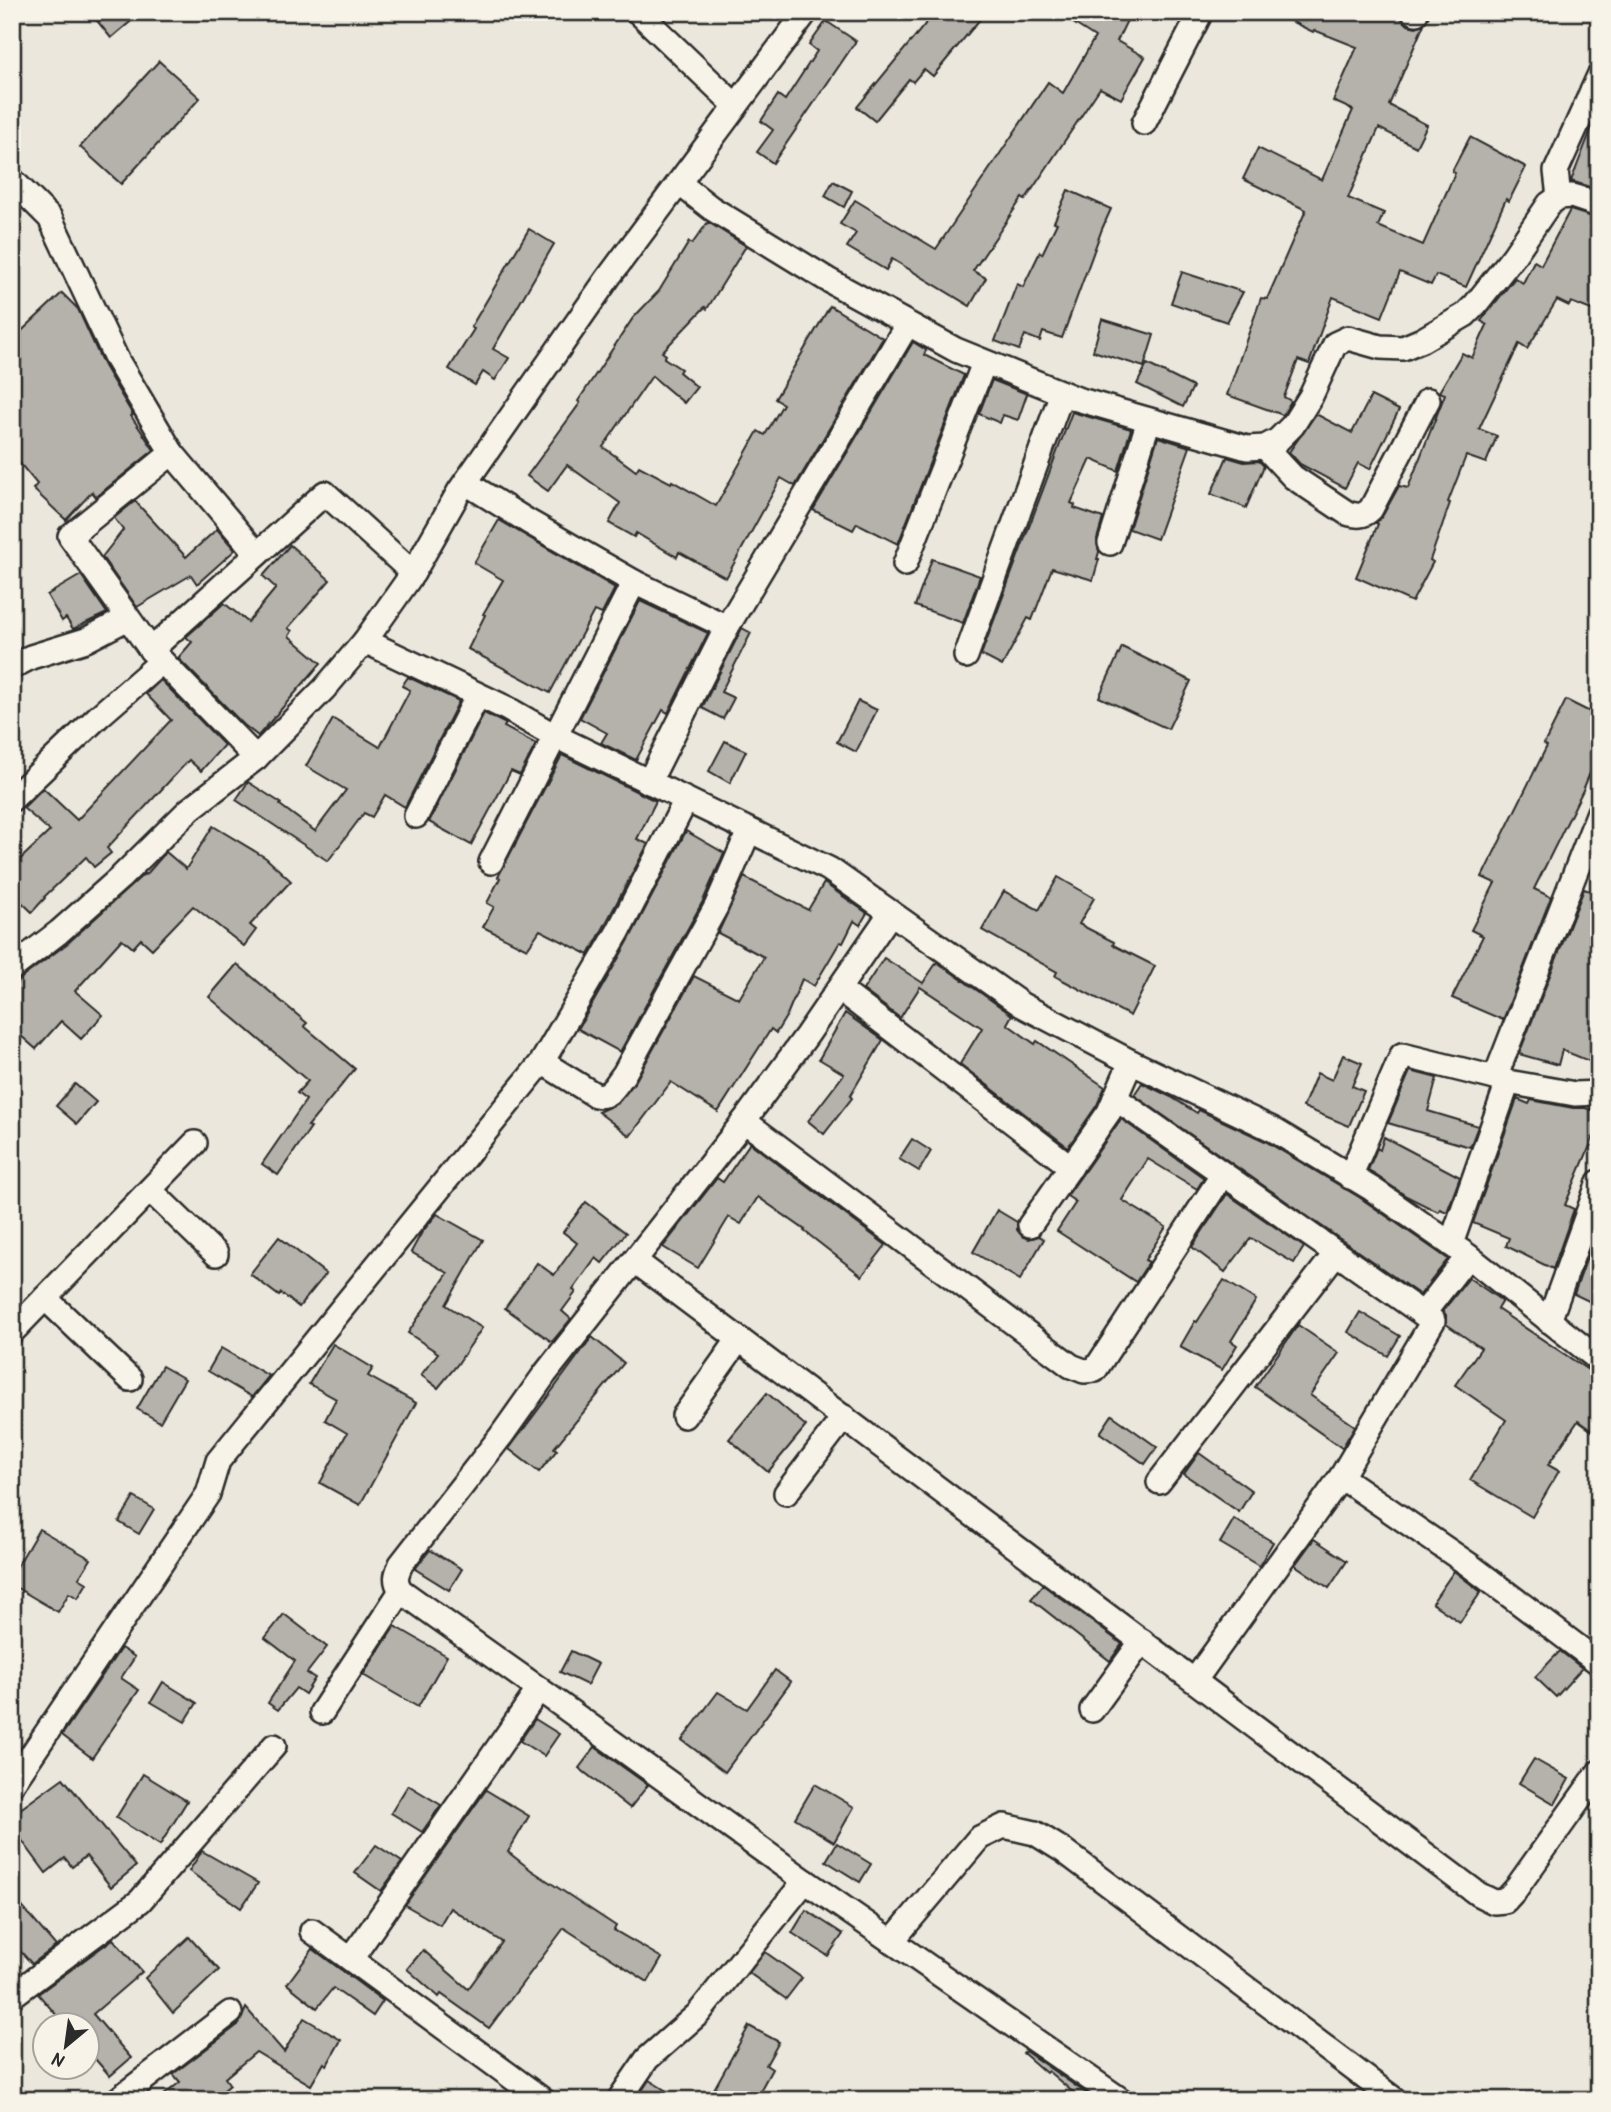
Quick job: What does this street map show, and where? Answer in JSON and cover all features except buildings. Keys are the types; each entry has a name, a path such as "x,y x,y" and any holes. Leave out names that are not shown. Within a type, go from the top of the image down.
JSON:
{"street":[{"path":"638,12 736,106"},
{"path":"12,968 60,932 190,809 256,758 324,689 365,641 413,573 466,483 608,278 806,12"},
{"path":"1144,123 1201,12"},
{"path":"1559,197 1556,171 1599,76"},
{"path":"12,180 50,218 117,360 172,453 257,554"},
{"path":"679,183 711,208 828,281 907,325 984,363 1062,393 1247,448 1265,447 1278,440 1293,425 1311,396 1335,344 1348,338 1380,348 1402,348 1465,315 1500,275 1549,204 1559,197 1572,196 1599,205"},
{"path":"649,782 727,627 907,325"},
{"path":"905,564 984,363"},
{"path":"966,656 1062,393"},
{"path":"1265,447 1293,477 1347,513 1365,515 1371,509 1428,400"},
{"path":"1110,543 1149,420"},
{"path":"172,453 70,536 156,656 256,758"},
{"path":"466,483 528,522 634,582 727,627"},
{"path":"12,799 99,716 257,554 325,493 413,573"},
{"path":"491,862 634,582"},
{"path":"12,667 31,657 86,640 128,618"},
{"path":"365,641 829,869 1022,1005 1130,1062 1272,1129 1372,1189 1460,1250 1599,1360"},
{"path":"416,816 478,695"},
{"path":"12,1784 208,1494 218,1461 542,1062 618,932 686,800"},
{"path":"1423,1314 1460,1250 1502,1080 1599,812"},
{"path":"542,1062 595,1095 608,1095 624,1074 716,907 749,831"},
{"path":"890,914 744,1121 545,1374 501,1436 401,1564 396,1583 401,1591 805,1881 1121,2100"},
{"path":"839,989 1071,1167"},
{"path":"1350,1177 1402,1055 1502,1080 1575,1094 1599,1093"},
{"path":"1030,1225 1109,1112 1130,1062"},
{"path":"1115,1098 1433,1321 1341,1477 1195,1680"},
{"path":"744,1121 1071,1366 1084,1371 1095,1370 1223,1174"},
{"path":"12,1332 195,1143"},
{"path":"1549,1321 1599,1182"},
{"path":"150,1190 216,1254"},
{"path":"1160,1482 1336,1253"},
{"path":"635,1261 1478,1894 1494,1902 1505,1901 1599,1772"},
{"path":"45,1298 131,1379"},
{"path":"684,1416 739,1339"},
{"path":"786,1493 844,1417"},
{"path":"1341,1477 1468,1564 1599,1663"},
{"path":"322,1712 401,1591"},
{"path":"1092,1710 1142,1641"},
{"path":"351,1959 539,1689"},
{"path":"12,1996 139,1901 274,1746"},
{"path":"892,1941 979,1838 1004,1826 1035,1833 1064,1851 1395,2100"},
{"path":"619,2100 647,2059 698,2014 805,1881"},
{"path":"312,1931 543,2100"},
{"path":"117,2100 230,2013"}]}
